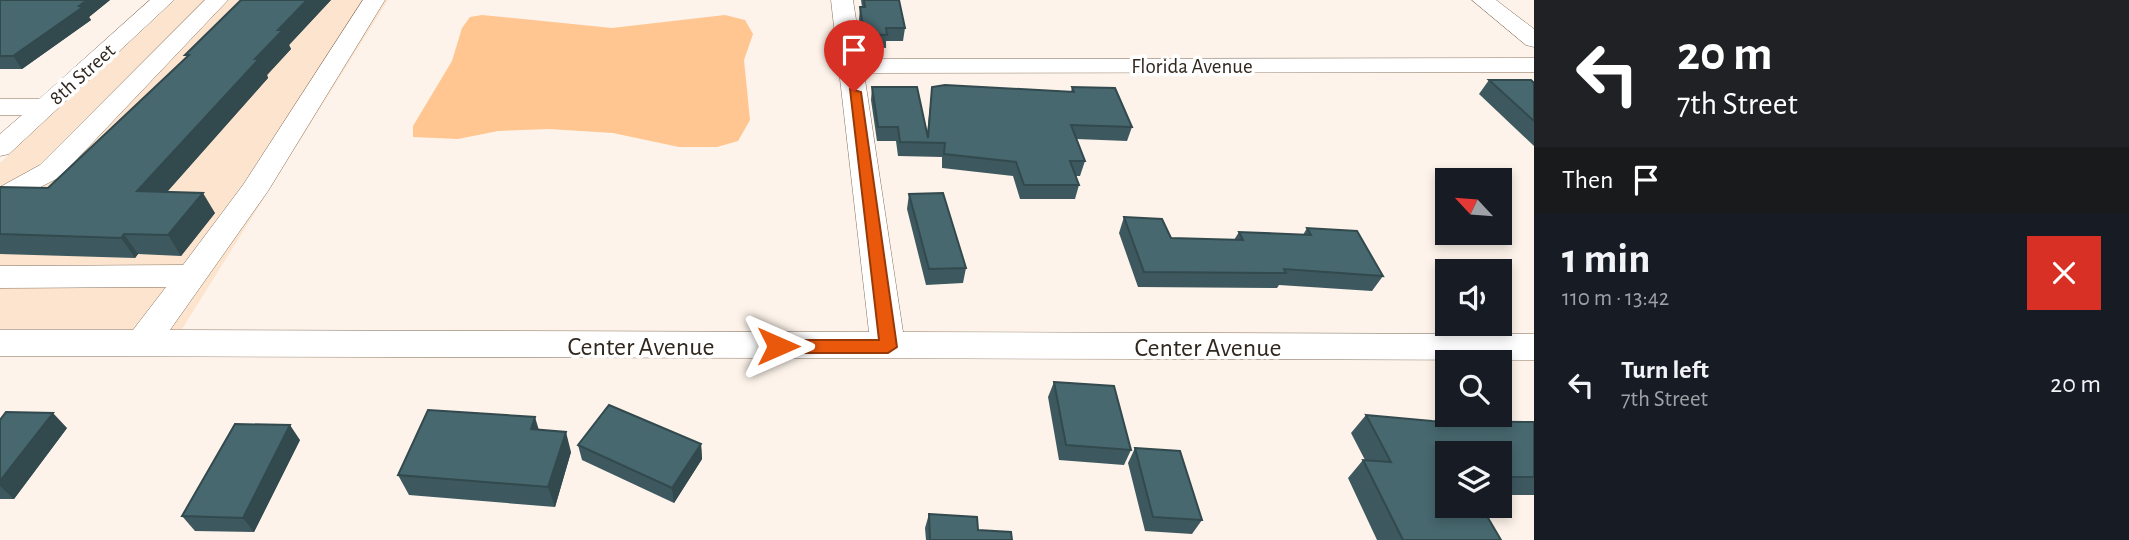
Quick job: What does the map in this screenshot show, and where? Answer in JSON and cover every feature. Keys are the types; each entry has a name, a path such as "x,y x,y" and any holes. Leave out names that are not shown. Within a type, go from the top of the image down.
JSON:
{"street":[{"name":"8th Street","path":"0,148 163,0"},
{"path":"0,199 50,172 217,0"},
{"path":"142,343 254,191 374,0"},
{"path":"842,0 888,347"},
{"path":"1483,0 1534,40"},
{"name":"Florida Avenue","path":"851,66 1534,65"},
{"path":"0,107 46,107"},
{"path":"0,277 192,276"},
{"name":"Center Avenue","path":"0,343 1534,347"}],"shaded area":[{"path":"175,0 388,0 182,329 0,329 0,163"},
{"path":"482,15 612,28 725,15 745,20 753,34 744,60 750,120 738,141 717,147 679,147 613,133 549,129 498,131 458,139 413,137 413,126 452,61 462,28 470,17"}],"building":[{"path":"0,0 87,0 79,6 83,7 13,56 0,56"},
{"path":"241,0 307,0 255,59 259,59 137,191 203,193 168,235 124,234 121,238 0,234 0,187 48,188 189,55 185,55"},
{"path":"864,0 899,0 905,28 886,28 887,35 864,34 860,7 865,7"},
{"path":"1489,80 1531,80 1534,83 1534,121"},
{"path":"945,85 1074,92 1072,87 1115,88 1132,127 1071,125 1085,161 1070,161 1079,185 1024,185 1016,162 944,154 945,143 900,142 898,127 878,127 872,87 917,87 928,138 932,87"},
{"path":"943,193 966,268 929,269 909,194"},
{"path":"1124,217 1162,219 1171,238 1243,240 1239,232 1311,235 1307,228 1357,231 1383,276 1284,269 1286,273 1144,272"},
{"path":"1054,382 1114,386 1131,450 1066,445"},
{"path":"609,405 701,444 672,488 578,445"},
{"path":"428,410 535,417 531,429 566,432 548,487 398,475"},
{"path":"6,412 53,413 0,481 0,420"},
{"path":"1366,415 1435,421 1435,427 1512,427 1512,422 1534,422 1534,477 1512,477 1512,441 1435,441 1435,518 1488,518 1501,540 1403,540 1363,460 1391,462"},
{"path":"235,424 290,425 243,518 182,516"},
{"path":"1135,448 1180,451 1202,520 1153,517"},
{"path":"929,514 977,517 978,530 1011,532 1012,540 930,540"}],"route":[{"path":"778,346 888,347 854,92"}]}
